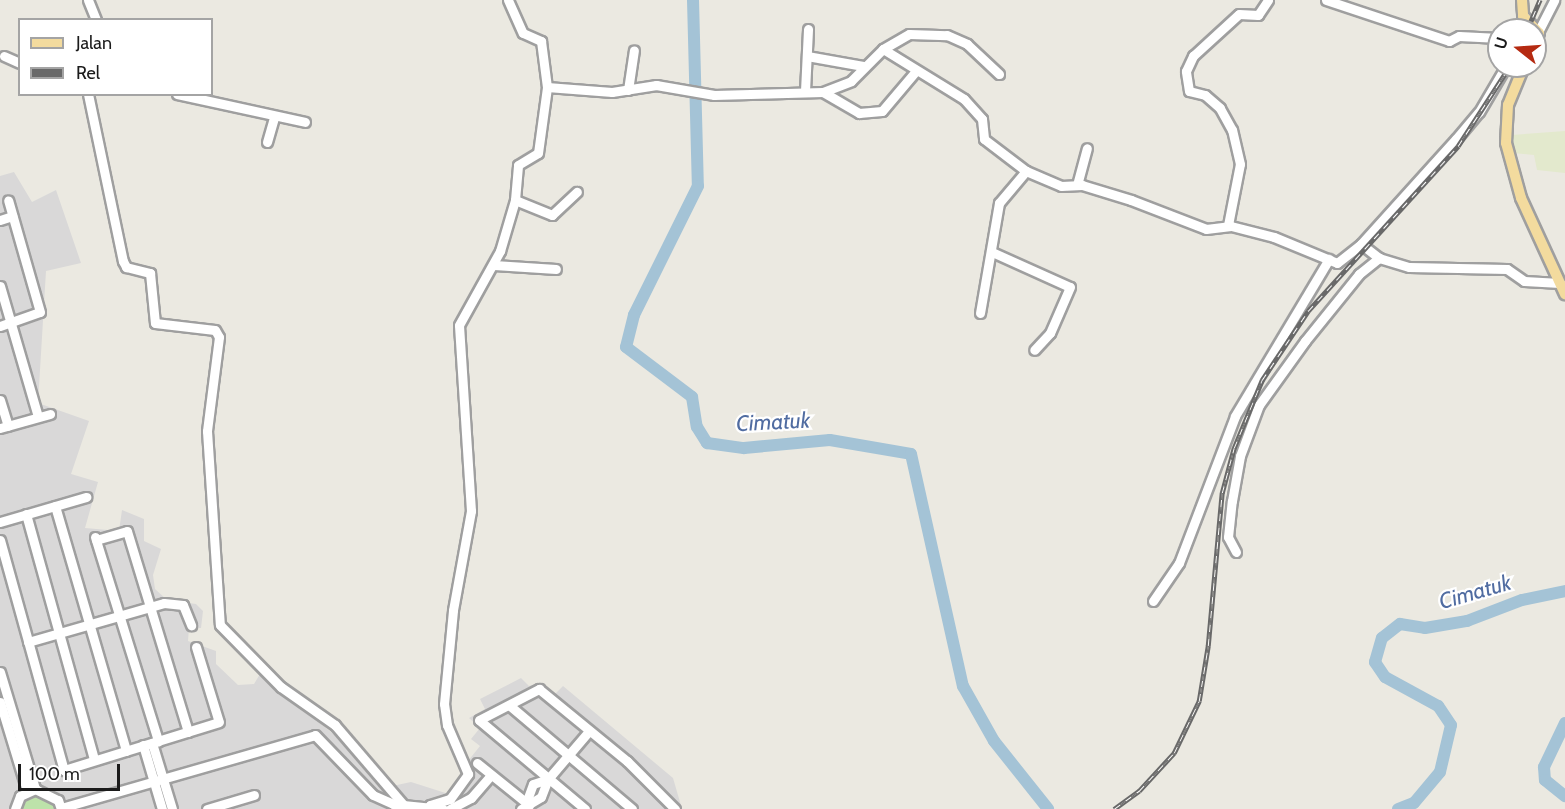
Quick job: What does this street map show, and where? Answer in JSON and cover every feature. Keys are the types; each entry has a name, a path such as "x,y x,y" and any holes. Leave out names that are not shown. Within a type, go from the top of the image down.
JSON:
{"main road":[{"path":"1522,0 1525,18"},
{"path":"1519,78 1508,105 1506,143 1521,198 1565,294"}],"street":[{"path":"88,0 95,18"},
{"path":"429,807 450,799 467,776 444,705 453,610 471,511 458,333 465,310 494,265 515,200 518,165 538,153 547,87 543,45 523,33 508,0"},
{"path":"1228,225 1240,164 1232,130 1220,108 1205,95 1188,91 1186,71 1193,56 1239,14 1258,15 1268,0"},
{"path":"1326,0 1449,41 1459,36 1487,37"},
{"path":"1545,18 1554,0"},
{"path":"805,91 808,29"},
{"path":"547,87 628,90 648,85 714,96 773,96 805,91 823,92 849,83 863,66 883,49 909,34 947,35 963,41 999,74"},
{"path":"883,49 915,72 964,99 982,119 984,139 1026,171 1061,186 1077,185 1206,229 1228,225 1337,262 1361,244 1479,112 1499,78"},
{"path":"628,90 633,50"},
{"path":"4,56 18,62"},
{"path":"807,56 863,66"},
{"path":"823,92 859,113 882,111 915,72"},
{"path":"88,96 123,261 126,267 150,273 155,323 215,330 219,337 207,431 220,625 281,687 341,730 406,807"},
{"path":"185,96 274,118 305,122"},
{"path":"267,142 274,118"},
{"path":"1077,185 1087,148"},
{"path":"980,313 1001,199 1026,171"},
{"path":"515,200 552,215 577,192"},
{"path":"0,326 40,312 8,200"},
{"path":"0,220 12,216"},
{"path":"1361,244 1379,258 1429,270 1506,269 1524,281 1560,283"},
{"path":"992,252 1071,287 1050,333 1034,350"},
{"path":"1236,552 1228,537 1230,514 1240,456 1256,412 1305,340 1359,274 1379,258"},
{"path":"1153,601 1179,563 1235,416 1329,259"},
{"path":"494,265 556,269"},
{"path":"0,286 39,417"},
{"path":"0,400 4,427 50,414"},
{"path":"0,522 86,497"},
{"path":"55,506 126,751"},
{"path":"26,514 94,760"},
{"path":"162,809 151,743 119,616 95,537 127,531 188,732"},
{"path":"0,540 64,770 219,722 196,647"},
{"path":"28,642 150,607 183,604 191,625"},
{"path":"0,672 31,790"},
{"path":"585,809 479,723 539,689 589,731 672,808"},
{"path":"0,702 31,790"},
{"path":"509,705 632,809"},
{"path":"527,807 541,797 548,779 589,731"},
{"path":"31,790 53,796 61,809 315,735 373,795 406,807 443,809"},
{"path":"477,763 527,807"},
{"path":"450,809 471,798 491,775"},
{"path":"527,807 533,784 548,779"},
{"path":"158,780 172,809"},
{"path":"15,809 31,790"},
{"path":"209,809 242,804 254,795"}],"shaded area":[{"path":"14,172 32,202 56,190 81,263 46,271 38,403 89,421 71,474 98,482 85,528 119,531 122,510 144,519 144,541 161,549 153,575 155,589 167,600 196,604 203,611 201,628 189,628 188,641 216,651 216,664 238,685 254,684 260,674 337,737 383,788 411,782 458,797 469,785 468,761 480,746 471,739 480,728 469,718 485,709 480,699 521,678 529,686 539,683 554,695 563,686 673,778 682,809 0,809 0,176"}],"green space":[{"path":"1565,131 1565,173 1537,170 1534,155 1513,153 1511,135"},
{"path":"40,793 52,799 55,809 19,809 25,797"}],"waterway":[{"name":"Cimatuk","path":"693,0 698,186 634,315 626,347 692,397 697,427 707,443 744,448 830,440 911,454 963,686 994,741 1048,809"},
{"name":"Cimatuk","path":"1398,809 1414,803 1440,772 1451,725 1438,706 1385,677 1375,662 1382,638 1400,624 1425,628 1467,621 1522,600 1565,591"},
{"name":"Cimatuk","path":"1565,723 1544,767 1545,780 1565,796"}],"railway":[{"path":"1532,18 1540,0"},
{"path":"1114,809 1139,791 1174,753 1199,701 1208,646 1222,493 1234,448 1262,380 1308,311 1458,146 1502,78"}]}
